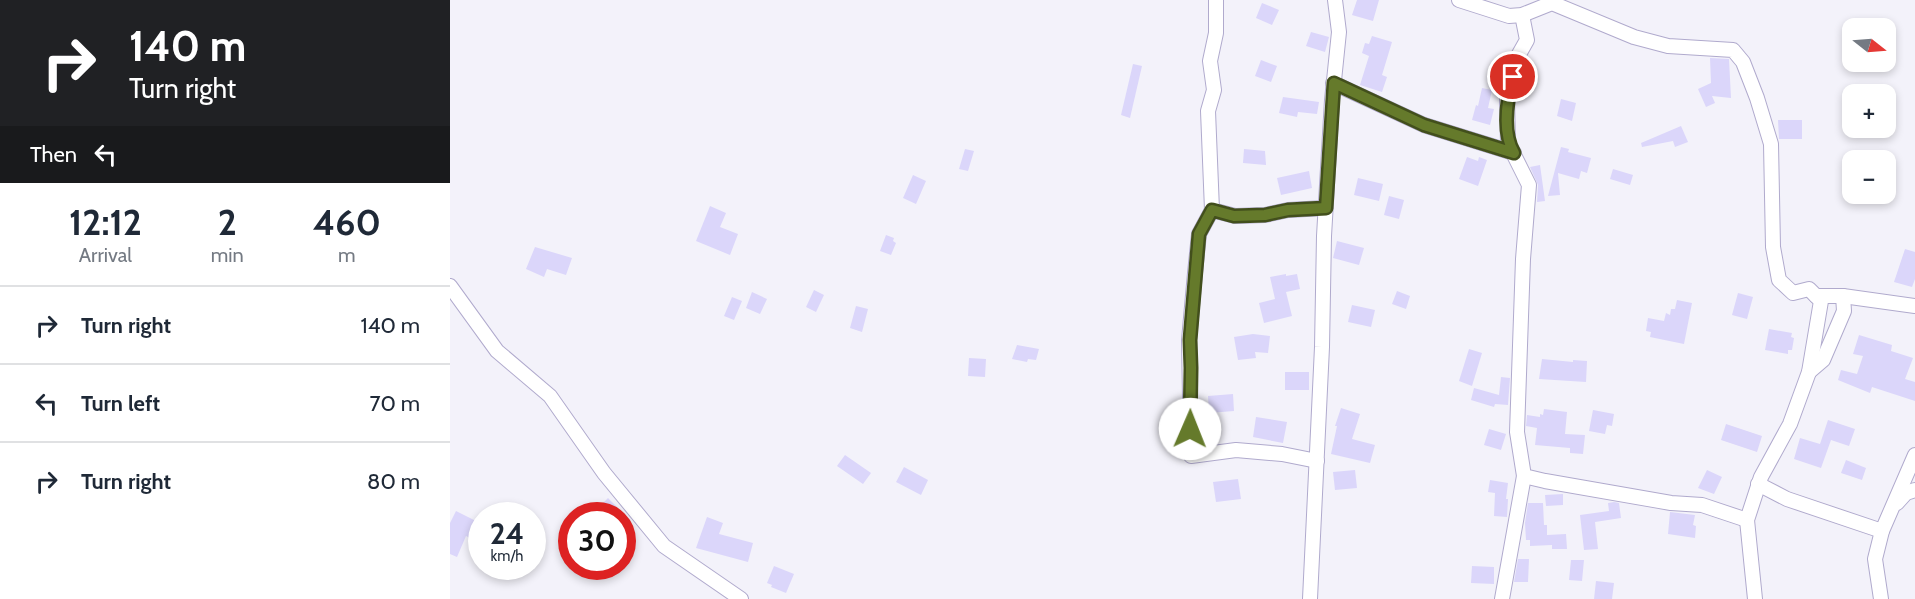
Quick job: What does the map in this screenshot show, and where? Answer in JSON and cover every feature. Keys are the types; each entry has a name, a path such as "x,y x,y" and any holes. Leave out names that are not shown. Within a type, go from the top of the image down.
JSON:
{"street":[{"path":"1216,0 1216,33 1210,61 1215,90 1208,111 1212,210 1199,234 1195,273 1190,340 1191,456 1236,450 1282,454 1317,461"},
{"path":"1310,599 1326,208 1339,32 1335,0"},
{"path":"1459,0 1509,16 1522,15 1552,3 1634,37 1668,46 1733,50 1743,62 1771,144 1773,247 1779,280 1793,293 1809,289 1821,301 1809,372 1790,424 1758,484 1748,520 1755,599"},
{"path":"1502,599 1524,476 1517,432 1528,185 1508,143 1508,98 1518,56 1527,40 1522,15"},
{"path":"1334,83 1424,125 1514,153"},
{"path":"1212,210 1234,216 1326,208"},
{"path":"450,286 497,351 550,396 604,473 664,546 741,599"},
{"path":"1816,296 1843,296 1915,306"},
{"path":"1809,372 1823,360 1844,311 1843,296"},
{"path":"1881,599 1875,559 1882,531 1915,455"},
{"path":"1524,476 1545,482 1660,502 1702,505 1748,520"},
{"path":"1758,484 1787,499 1882,531"},
{"path":"1892,510 1906,493 1915,490"}],"building":[{"path":"1357,0 1379,0 1373,21 1352,15"},
{"path":"1262,3 1279,10 1272,25 1256,18"},
{"path":"1311,32 1329,37 1325,52 1306,46"},
{"path":"1372,36 1392,42 1382,75 1387,77 1382,92 1360,85 1369,56 1362,53 1365,43 1369,44"},
{"path":"1710,58 1729,59 1731,98 1712,96 1715,103 1706,107 1698,89 1711,83"},
{"path":"1261,60 1277,66 1271,82 1255,76"},
{"path":"1133,64 1142,66 1130,118 1121,115"},
{"path":"1482,88 1492,90 1488,108 1494,109 1490,125 1472,120"},
{"path":"1283,97 1319,102 1317,114 1298,112 1297,117 1279,113"},
{"path":"1561,99 1576,103 1572,121 1557,116"},
{"path":"1778,120 1802,120 1802,139 1779,139"},
{"path":"1681,126 1688,142 1675,147 1673,141 1642,147 1641,143"},
{"path":"1561,147 1569,149 1568,152 1591,158 1587,173 1581,171 1579,179 1558,173 1560,195 1548,196"},
{"path":"965,149 974,151 968,171 959,169"},
{"path":"1244,149 1265,151 1266,165 1243,163"},
{"path":"1467,157 1478,161 1479,157 1487,160 1478,186 1459,179"},
{"path":"1540,165 1545,201 1537,202 1538,185 1530,167"},
{"path":"1613,169 1633,175 1630,185 1610,179"},
{"path":"1309,171 1312,188 1281,195 1277,178"},
{"path":"913,175 926,181 916,204 903,198"},
{"path":"1358,178 1383,184 1379,201 1354,195"},
{"path":"1389,196 1404,200 1399,219 1384,215"},
{"path":"710,206 726,213 720,227 738,234 730,255 696,241"},
{"path":"886,235 894,238 893,241 896,243 891,255 880,251"},
{"path":"1337,241 1364,248 1359,265 1333,258"},
{"path":"535,247 572,258 566,275 547,269 544,277 526,269"},
{"path":"1905,249 1915,252 1915,279 1912,287 1894,282"},
{"path":"1286,274 1286,276 1297,274 1300,289 1286,292 1292,316 1264,323 1259,303 1275,299 1270,277"},
{"path":"814,290 824,295 816,312 806,307"},
{"path":"1397,291 1410,296 1406,309 1392,304"},
{"path":"752,292 767,299 760,314 746,308"},
{"path":"1738,293 1753,297 1747,319 1732,315"},
{"path":"732,297 742,301 734,320 724,316"},
{"path":"1677,300 1692,303 1684,344 1650,337 1651,332 1646,331 1648,318 1664,321 1666,313 1670,315 1671,309 1675,309"},
{"path":"1352,305 1375,310 1371,327 1348,322"},
{"path":"856,306 868,309 862,332 850,328"},
{"path":"1769,329 1792,333 1791,337 1794,338 1792,350 1788,350 1788,354 1765,350"},
{"path":"1253,334 1270,336 1268,353 1255,352 1256,358 1238,360 1234,337"},
{"path":"1859,335 1892,345 1891,351 1913,358 1905,379 1915,382 1915,401 1872,387 1870,393 1838,380 1841,370 1857,374 1863,356 1853,354"},
{"path":"1017,345 1039,349 1036,360 1028,359 1027,362 1012,359"},
{"path":"1469,349 1482,353 1472,386 1459,381"},
{"path":"969,358 986,359 985,377 968,376"},
{"path":"1542,359 1587,361 1586,382 1539,379"},
{"path":"1285,372 1309,372 1309,390 1285,390"},
{"path":"1501,377 1510,378 1508,405 1495,404 1494,407 1471,400 1474,388 1499,395"},
{"path":"1233,394 1234,411 1209,413 1208,396"},
{"path":"1341,408 1360,414 1352,439 1375,445 1370,463 1331,454 1337,426 1335,426"},
{"path":"1544,409 1567,412 1565,434 1585,435 1583,454 1570,453 1570,448 1535,445 1537,428 1526,426 1527,415 1540,417"},
{"path":"1593,410 1614,414 1612,426 1607,425 1605,434 1589,431"},
{"path":"1256,417 1287,422 1283,443 1253,437"},
{"path":"1828,420 1855,429 1849,446 1831,440 1821,468 1794,459 1800,438 1820,444"},
{"path":"1726,424 1762,436 1757,452 1721,440"},
{"path":"1489,429 1506,434 1501,450 1484,445"},
{"path":"845,455 871,473 863,484 837,466"},
{"path":"1846,460 1866,468 1862,480 1841,473"},
{"path":"904,467 928,480 921,495 896,482"},
{"path":"1355,470 1357,488 1335,490 1333,472"},
{"path":"1707,470 1722,477 1714,494 1698,488"},
{"path":"1238,479 1241,499 1216,502 1213,482"},
{"path":"1490,480 1508,483 1507,517 1494,516 1495,493 1488,492"},
{"path":"1563,494 1563,505 1546,506 1545,495"},
{"path":"1528,503 1543,503 1547,535 1566,534 1567,549 1552,549 1552,545 1530,546 1530,540 1526,540 1525,523"},
{"path":"1608,503 1619,503 1621,518 1595,522 1598,549 1584,550 1580,515 1609,511"},
{"path":"456,511 468,517 468,537 466,536 457,557 450,554 450,523"},
{"path":"1670,512 1695,515 1693,525 1696,526 1695,538 1668,534"},
{"path":"707,517 723,523 719,534 753,543 748,562 696,548"},
{"path":"1518,559 1529,559 1528,582 1514,582"},
{"path":"1571,560 1584,560 1582,581 1569,580"},
{"path":"774,566 794,574 786,593 767,583"},
{"path":"1472,566 1494,567 1494,584 1471,583"},
{"path":"1596,581 1614,583 1612,599 1594,599"}],"route":[{"path":"1190,429 1190,340 1199,234 1212,210 1234,216 1326,208 1334,83 1424,125 1514,153 1508,143 1508,98 1513,77"}]}
